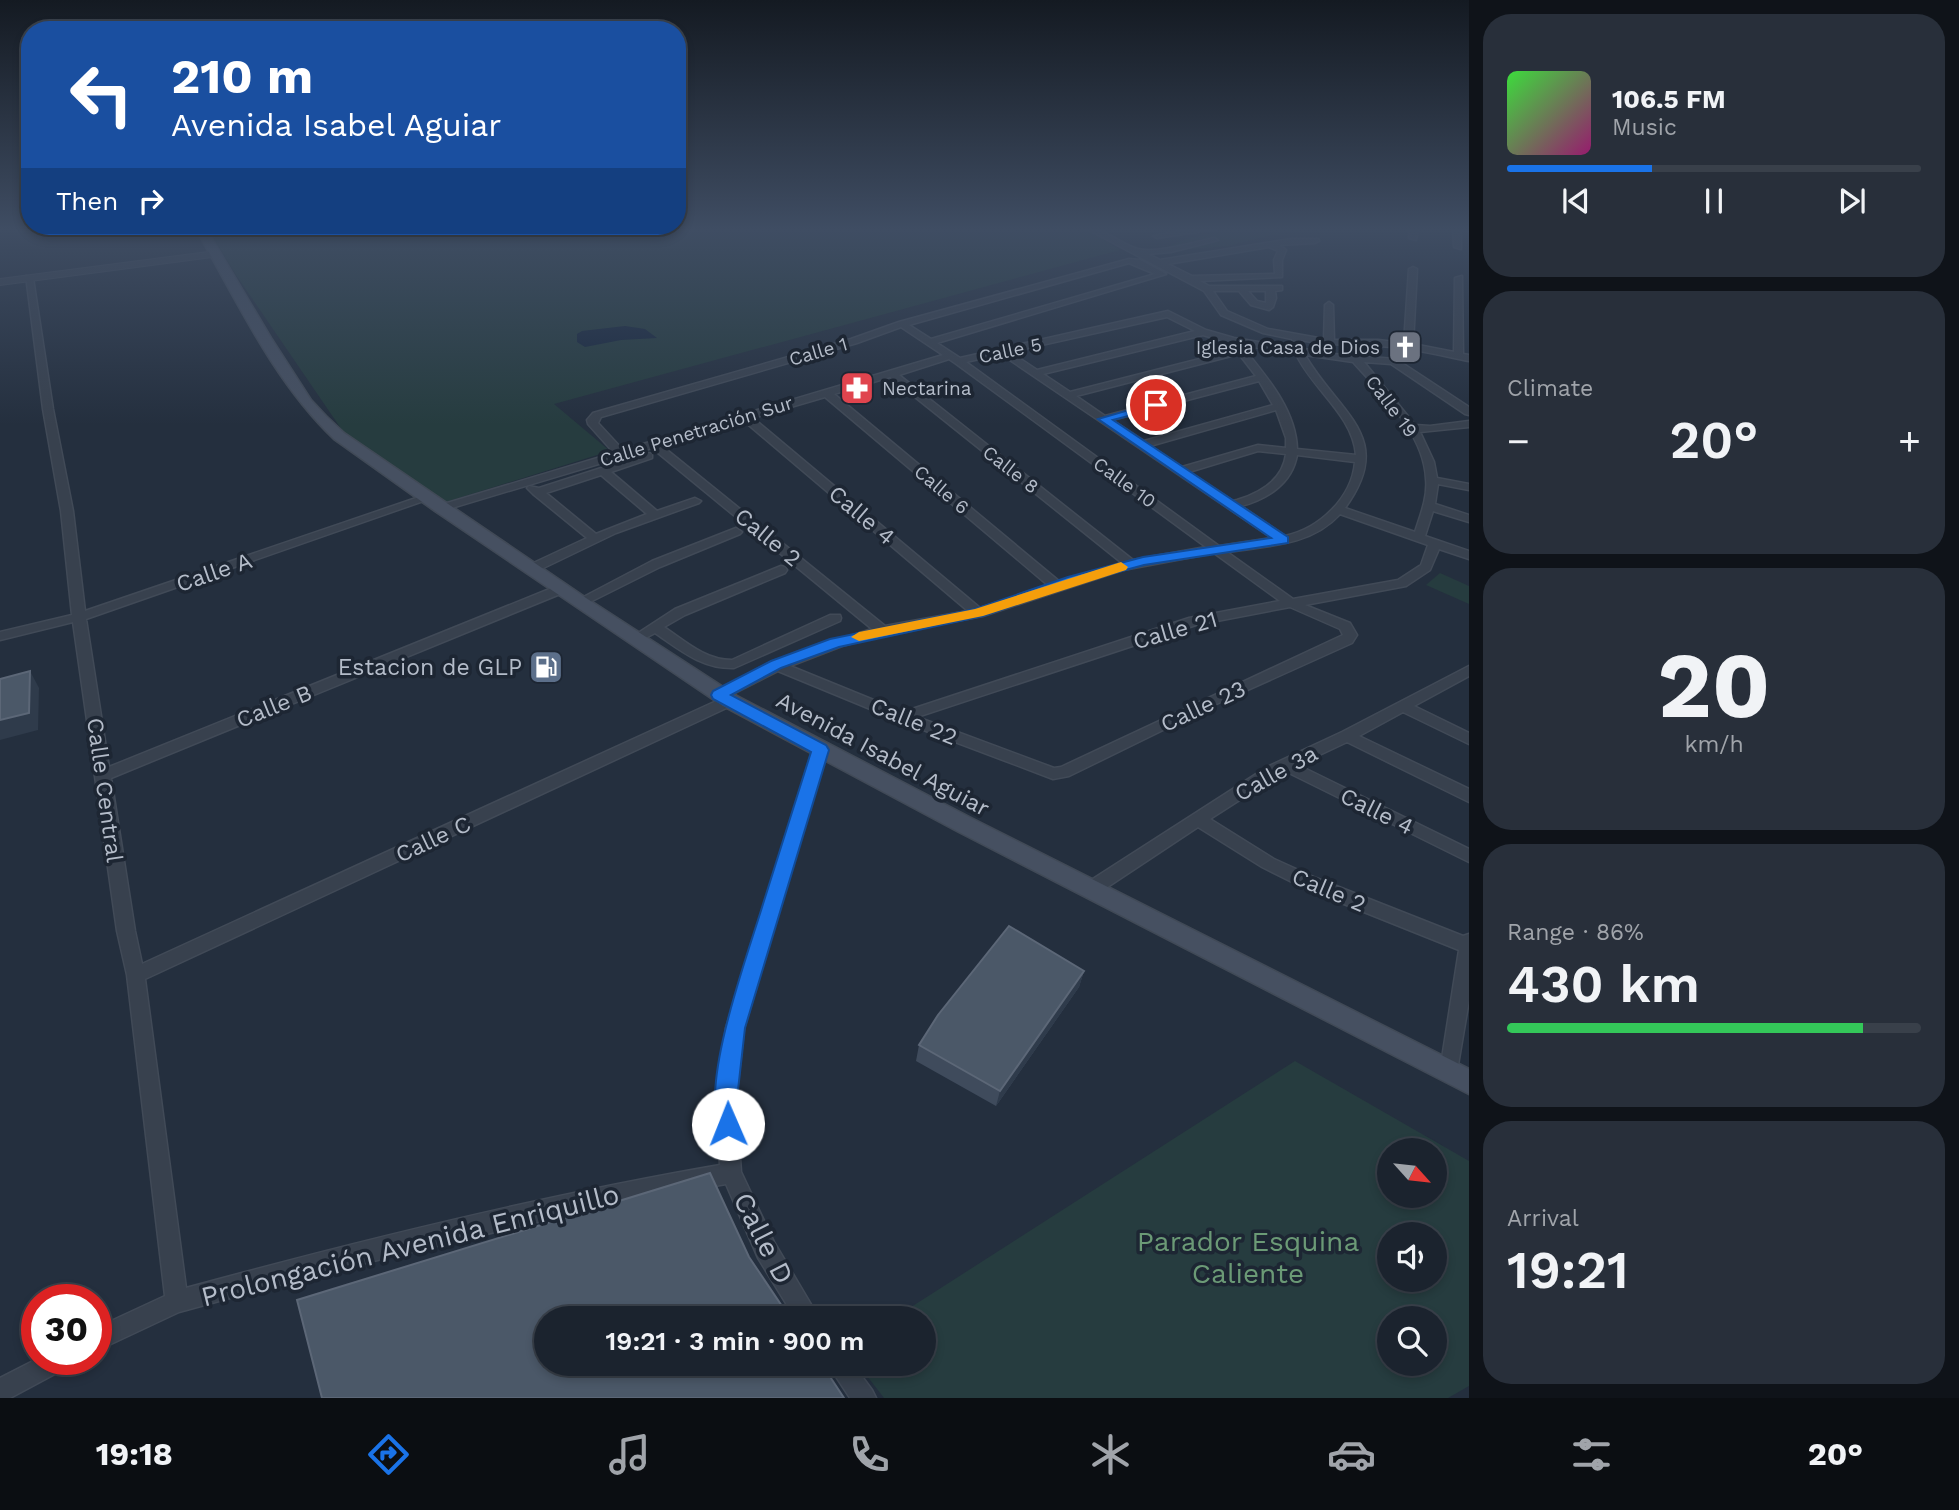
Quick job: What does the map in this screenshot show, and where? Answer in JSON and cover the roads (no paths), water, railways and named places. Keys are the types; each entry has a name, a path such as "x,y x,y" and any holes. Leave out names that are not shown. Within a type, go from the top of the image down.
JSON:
{"main road":[{"name":"Avenida Isabel Aguiar","path":"239,294 306,402 338,436 724,698 820,750 1469,1082"}],"street":[{"name":"Calle Central","path":"31,294 48,409 67,511 79,617 125,931 136,975 177,1302"},
{"name":"Calle 1","path":"621,453 593,424 592,420 597,415 854,341 1004,294"},
{"path":"932,342 1094,294"},
{"path":"1210,294 1219,307 1232,318 1266,331 1329,343 1408,346 1469,358"},
{"path":"1246,294 1254,303 1269,307 1273,294"},
{"path":"1408,346 1411,294"},
{"path":"1454,355 1459,353 1459,294"},
{"path":"1329,305 1329,343"},
{"name":"Calle 5","path":"955,358 1004,352 1161,314 1176,316 1203,332 1233,341 1298,353 1387,359 1469,412"},
{"name":"Calle 10","path":"902,324 955,358 1290,603 1345,626 1350,635"},
{"path":"1036,373 1203,332"},
{"path":"1179,471 1258,448 1362,459 1360,443 1341,410 1298,353 1296,338"},
{"path":"1233,341 1280,407 1293,437 1294,451 1278,482 1264,494 1233,505"},
{"path":"1070,395 1241,351"},
{"path":"1004,352 1283,540"},
{"name":"Calle Penetración Sur","path":"433,503 527,482 621,453 650,450 826,392 955,358"},
{"name":"Calle 19","path":"1356,359 1413,428 1427,459 1432,480 1429,506 1419,537"},
{"name":"Calle 8","path":"891,373 1131,564"},
{"path":"1104,419 1261,378"},
{"name":"Calle 6","path":"826,392 1057,586"},
{"path":"1142,445 1280,407"},
{"name":"Calle 4","path":"746,417 978,613"},
{"path":"1413,428 1430,429 1469,424"},
{"path":"537,492 650,450"},
{"name":"Calle 2","path":"650,450 883,631"},
{"name":"Calle C","path":"136,975 724,698 776,665 836,643 978,613 1131,564 1283,540 1314,531 1337,509 1356,485 1362,459"},
{"path":"602,470 655,515"},
{"path":"1432,480 1469,487"},
{"path":"527,482 594,538"},
{"path":"531,569 594,538 695,501"},
{"name":"Calle A","path":"0,635 79,617 433,503"},
{"path":"1429,506 1469,519"},
{"path":"1337,509 1469,555"},
{"path":"580,602 656,564 736,532"},
{"name":"Calle 21","path":"902,717 1194,621 1402,583 1426,567 1435,542"},
{"path":"636,639 703,601 781,570"},
{"name":"Calle B","path":"103,775 561,589"},
{"path":"655,627 710,663 722,665 734,664 835,618"},
{"name":"Calle 23","path":"1053,774 1064,772 1347,640 1350,635"},
{"name":"Calle 22","path":"776,665 902,717 1053,774"},
{"name":"Calle 3a","path":"1091,889 1197,818 1285,765 1347,736 1469,670"},
{"path":"1403,706 1469,739"},
{"path":"1347,736 1469,796"},
{"name":"Calle D","path":"801,1306 766,1250 731,1173 726,1099 735,1028 820,750"},
{"name":"Calle 4","path":"1285,765 1469,856"},
{"name":"Calle 2","path":"1197,818 1268,863 1310,883 1468,944"},
{"path":"1450,1071 1468,944"},
{"name":"Prolongación Avenida Enriquillo","path":"112,1332 177,1302 315,1264 484,1222 617,1193 731,1173"},
{"path":"0,1391 30,1375"},
{"path":"848,1376 864,1398"}],"water":[{"path":"625,326 645,329 657,338 621,340 585,347 577,342 577,334 582,331"}],"place":[{"name":"Iglesia Casa de Dios","path":"1405,347"},
{"name":"Nectarina","path":"857,388"},
{"name":"Estacion de GLP","path":"546,667"}],"park label":[{"name":"Parador Esquina Caliente","path":"1248,1257"}]}
